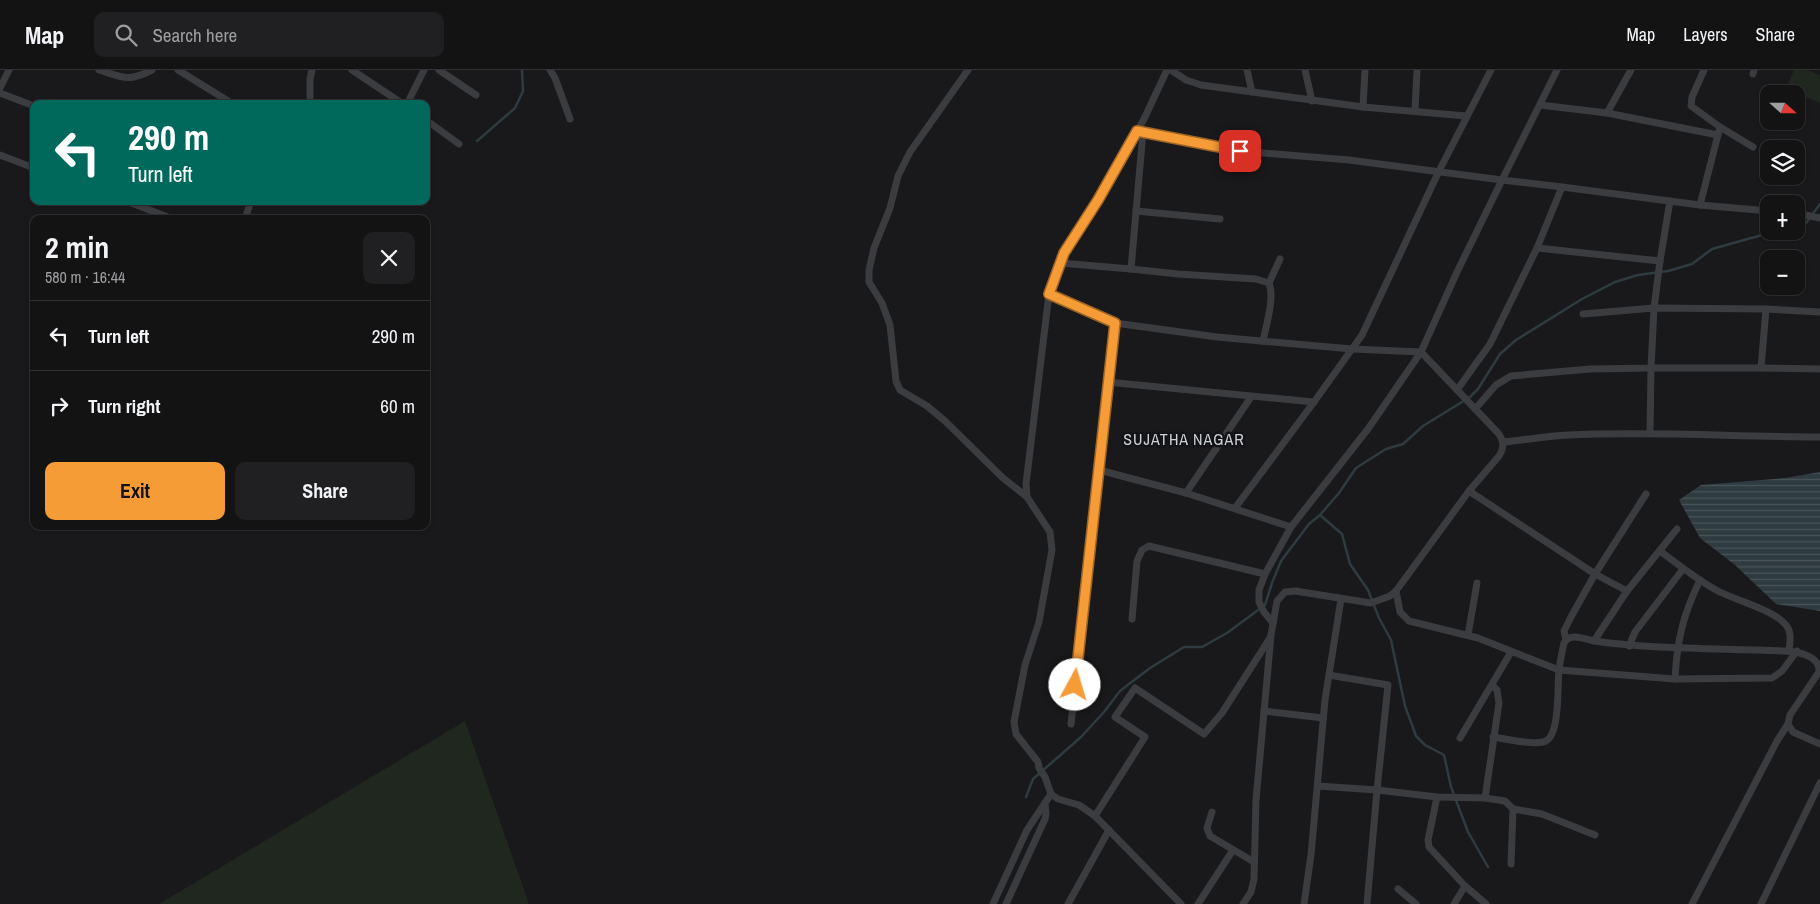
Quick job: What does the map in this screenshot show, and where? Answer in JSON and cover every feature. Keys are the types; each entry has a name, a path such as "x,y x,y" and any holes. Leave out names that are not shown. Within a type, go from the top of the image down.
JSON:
{"street":[{"path":"99,70 129,79 137,78 152,70"},
{"path":"178,70 227,100"},
{"path":"310,100 312,70"},
{"path":"352,70 397,100"},
{"path":"409,100 424,70"},
{"path":"439,70 476,95"},
{"path":"550,70 555,78 570,119"},
{"path":"968,70 910,152 902,167 890,208 874,248 869,270 869,282 882,303 890,325 896,380 900,390 927,406 945,421 1003,478 1027,498 1050,532 1052,550 1039,622 1025,665 1014,722 1016,734 1038,762 1051,794 1058,799 1079,806 1095,816 1181,904"},
{"path":"1027,498 1026,484 1049,294 1060,263 1140,132 1167,70"},
{"path":"1171,70 1186,80 1201,85 1363,107 1466,116"},
{"path":"1247,70 1252,92"},
{"path":"1306,70 1312,101"},
{"path":"1363,107 1365,70"},
{"path":"1415,111 1417,70"},
{"path":"1235,508 1352,349 1372,315 1439,171 1491,70"},
{"path":"1273,623 1259,602 1259,590 1265,574 1291,527 1368,429 1420,352 1457,272 1557,70"},
{"path":"1607,113 1631,70"},
{"path":"1704,70 1690,103 1720,127 1753,147"},
{"path":"0,88 5,73"},
{"path":"0,93 30,104"},
{"path":"1540,104 1607,113 1718,135"},
{"path":"430,123 459,144"},
{"path":"1700,205 1720,127"},
{"path":"1140,132 1240,151 1349,160 1700,205 1760,210"},
{"path":"1130,269 1136,211 1140,132"},
{"path":"0,156 30,167"},
{"path":"1459,392 1490,344 1537,248 1562,187"},
{"path":"1650,433 1654,308 1670,201"},
{"path":"136,205 163,215"},
{"path":"1136,211 1220,219"},
{"path":"1805,214 1818,218"},
{"path":"1537,248 1660,264"},
{"path":"1268,283 1280,259"},
{"path":"1060,263 1256,279 1268,283 1271,289 1263,341"},
{"path":"1049,294 1115,323 1217,337 1352,349 1420,352 1499,434 1503,442 1502,452 1469,492 1396,591 1371,603 1311,592 1289,591 1277,601 1271,635 1256,800 1253,886 1243,904"},
{"path":"1583,314 1654,308 1766,309 1820,312"},
{"path":"1761,368 1766,309"},
{"path":"1071,724 1115,323"},
{"path":"1473,407 1496,385 1511,376 1590,368 1820,369"},
{"path":"1108,382 1314,402"},
{"path":"1186,493 1251,397"},
{"path":"1503,442 1566,435 1650,433 1728,436 1820,436"},
{"path":"1099,470 1186,493 1291,527"},
{"path":"1469,492 1595,574 1627,591"},
{"path":"1493,737 1544,742 1553,733 1559,670 1566,640 1564,635 1565,628 1595,574 1646,494"},
{"path":"1594,641 1627,591 1676,529"},
{"path":"1132,618 1137,561 1142,550 1149,546 1265,574"},
{"path":"1660,551 1683,569 1717,590 1772,614 1783,621 1789,629 1789,651"},
{"path":"1629,646 1635,632 1683,569"},
{"path":"1675,679 1677,648 1685,616 1700,580"},
{"path":"1468,635 1477,583"},
{"path":"1396,591 1400,612 1406,619 1418,624 1486,640 1511,652 1559,670 1675,679 1772,678 1782,671 1797,652"},
{"path":"1304,904 1312,855 1323,718 1342,599"},
{"path":"1095,816 1145,737 1115,717 1135,688 1204,734 1222,713 1271,635"},
{"path":"1566,640 1574,637 1629,646 1789,651 1797,652 1817,663 1819,670 1817,676 1790,715 1788,724 1777,741 1692,904"},
{"path":"1460,738 1511,652"},
{"path":"1329,675 1388,685 1367,904"},
{"path":"1486,798 1499,698 1497,690 1492,685"},
{"path":"1264,711 1323,718"},
{"path":"1788,724 1793,732 1820,744"},
{"path":"1760,904 1820,783"},
{"path":"1318,786 1437,797 1486,798 1505,802 1513,809 1542,814 1595,835"},
{"path":"994,904 1027,830 1051,794"},
{"path":"1437,797 1428,847 1465,886 1486,904"},
{"path":"1006,904 1045,819 1045,803"},
{"path":"1511,864 1513,809"},
{"path":"1212,812 1208,825 1210,836 1254,862"},
{"path":"1070,903 1109,830"},
{"path":"1198,904 1233,850"},
{"path":"1454,904 1465,886"},
{"path":"1398,889 1416,904"}],"shaded area":[{"path":"1794,70 1808,70 1820,75 1820,103 1805,97 1805,85 1788,85"},
{"path":"1820,472 1820,611 1776,604 1735,565 1700,538 1679,500 1701,485 1785,478"},
{"path":"465,721 529,904 159,904"}],"waterway":[{"path":"477,141 515,108 523,91 522,70"},
{"path":"1805,223 1820,204"},
{"path":"1026,797 1033,779 1081,737 1120,691 1150,668 1184,647 1202,647 1227,633 1265,605 1281,561 1309,524 1320,515 1339,493 1356,468 1386,449 1403,444 1423,426 1470,397 1478,389 1500,354 1516,340 1582,299 1615,282 1638,275 1668,271 1692,264 1712,249 1760,236"},
{"path":"1320,515 1342,534 1350,564 1368,590 1379,618 1391,640 1405,706 1416,736 1425,745 1444,755 1451,787 1468,832 1488,867"}],"district":[{"name":"SUJATHA NAGAR","path":"1184,439"}],"route":[{"path":"1075,685 1115,323 1049,294 1064,253 1098,200 1137,131 1240,151"}]}
